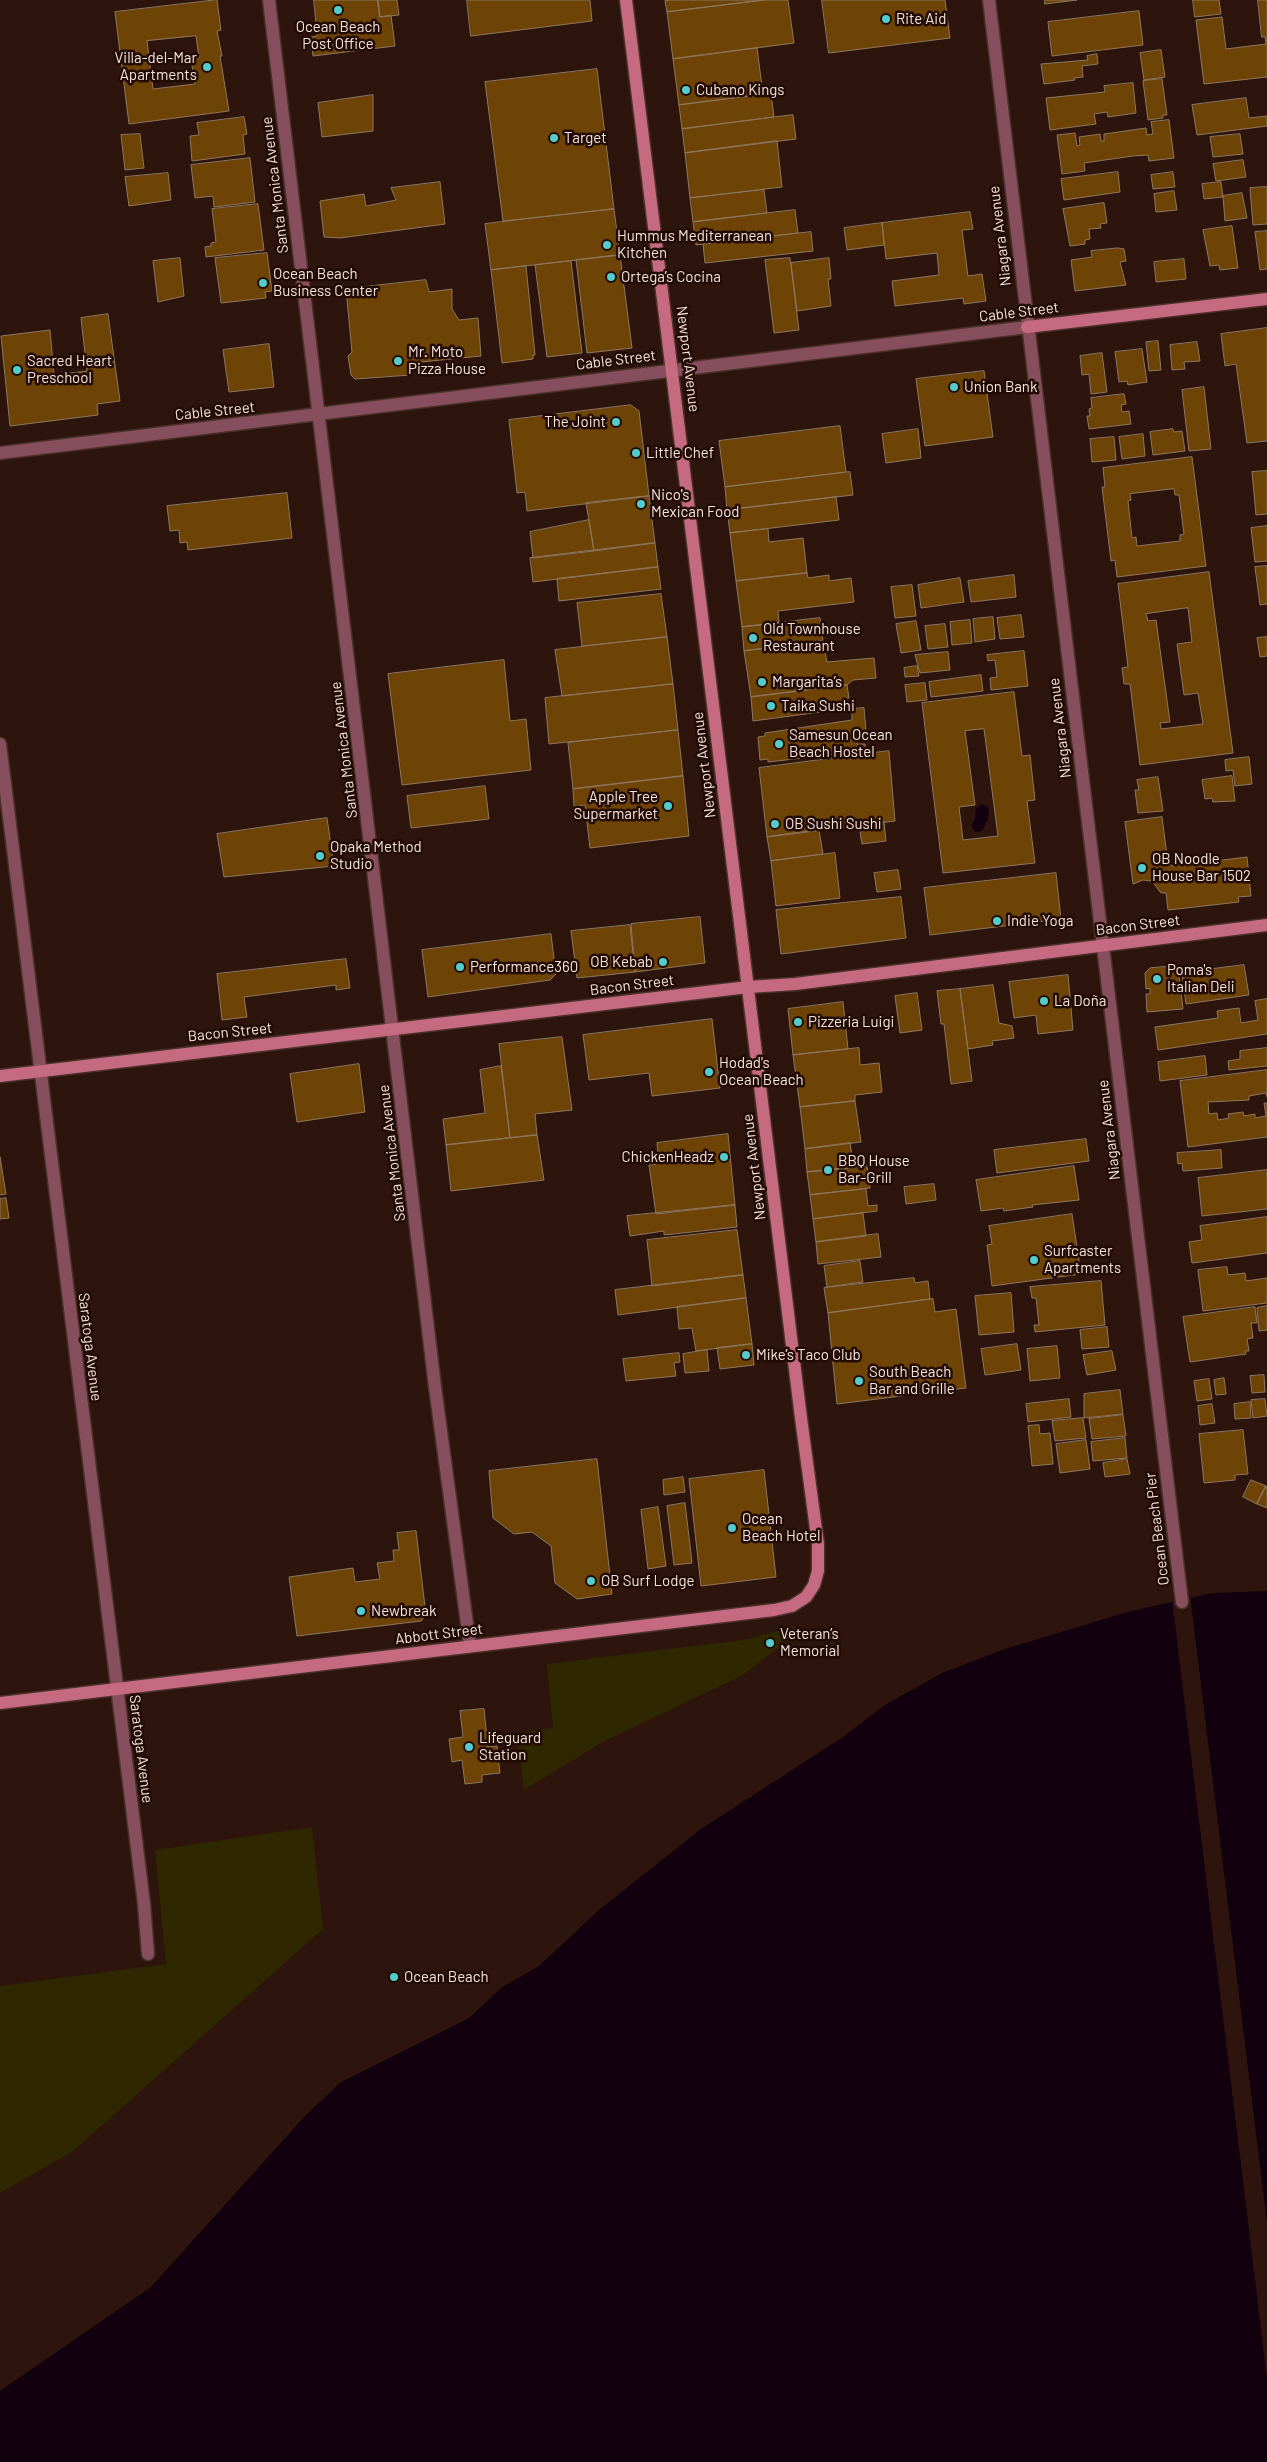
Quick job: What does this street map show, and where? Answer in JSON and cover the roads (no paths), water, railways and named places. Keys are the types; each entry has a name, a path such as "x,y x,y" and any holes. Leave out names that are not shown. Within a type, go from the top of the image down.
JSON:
{"street":[{"name":"Santa Monica Avenue","path":"269,0 394,1029 435,1388 470,1646"},
{"name":"Newport Avenue","path":"626,0 815,1527"},
{"name":"Niagara Avenue","path":"989,0 1164,1451"},
{"name":"Cable Street","path":"0,453 319,416 673,370 1267,299"},
{"name":"Saratoga Avenue","path":"0,744 144,1904 148,1954"},
{"name":"Bacon Street","path":"0,1076 748,987 795,984 1267,925"},
{"name":"Ocean Beach Pier","path":"1164,1451 1182,1602"},
{"name":"Abbott Street","path":"0,1703 368,1660 792,1606 806,1597 814,1585 819,1557 815,1527"}],"place":[{"name":"Ocean Beach Post Office","path":"338,10"},
{"name":"Rite Aid","path":"886,19"},
{"name":"Villa-del-Mar Apartments","path":"207,67"},
{"name":"Cubano Kings","path":"686,90"},
{"name":"Target","path":"554,138"},
{"name":"Hummus Mediterranean Kitchen","path":"607,245"},
{"name":"Ortega’s Cocina","path":"611,277"},
{"name":"Ocean Beach Business Center","path":"263,283"},
{"name":"Mr. Moto Pizza House","path":"398,361"},
{"name":"Sacred Heart Preschool","path":"17,370"},
{"name":"Union Bank","path":"954,387"},
{"name":"The Joint","path":"616,422"},
{"name":"Little Chef","path":"636,453"},
{"name":"Nico's Mexican Food","path":"641,504"},
{"name":"Old Townhouse Restaurant","path":"753,638"},
{"name":"Margarita’s","path":"762,682"},
{"name":"Taika Sushi","path":"771,706"},
{"name":"Samesun Ocean Beach Hostel","path":"779,744"},
{"name":"Apple Tree Supermarket","path":"668,806"},
{"name":"OB Sushi Sushi","path":"775,824"},
{"name":"Opaka Method Studio","path":"320,856"},
{"name":"OB Noodle House Bar 1502","path":"1142,868"},
{"name":"Indie Yoga","path":"997,921"},
{"name":"OB Kebab","path":"663,962"},
{"name":"Performance360","path":"460,967"},
{"name":"Poma's Italian Deli","path":"1157,979"},
{"name":"La Doña","path":"1044,1001"},
{"name":"Pizzeria Luigi","path":"798,1022"},
{"name":"Hodad's Ocean Beach","path":"709,1072"},
{"name":"ChickenHeadz","path":"724,1157"},
{"name":"BBQ House Bar-Grill","path":"828,1170"},
{"name":"Surfcaster Apartments","path":"1034,1260"},
{"name":"Mike’s Taco Club","path":"746,1355"},
{"name":"South Beach Bar and Grille","path":"859,1381"},
{"name":"Ocean Beach Hotel","path":"732,1528"},
{"name":"OB Surf Lodge","path":"591,1581"},
{"name":"Newbreak","path":"361,1611"},
{"name":"Veteran’s Memorial","path":"770,1643"},
{"name":"Lifeguard Station","path":"469,1747"},
{"name":"Ocean Beach","path":"394,1977"}]}
